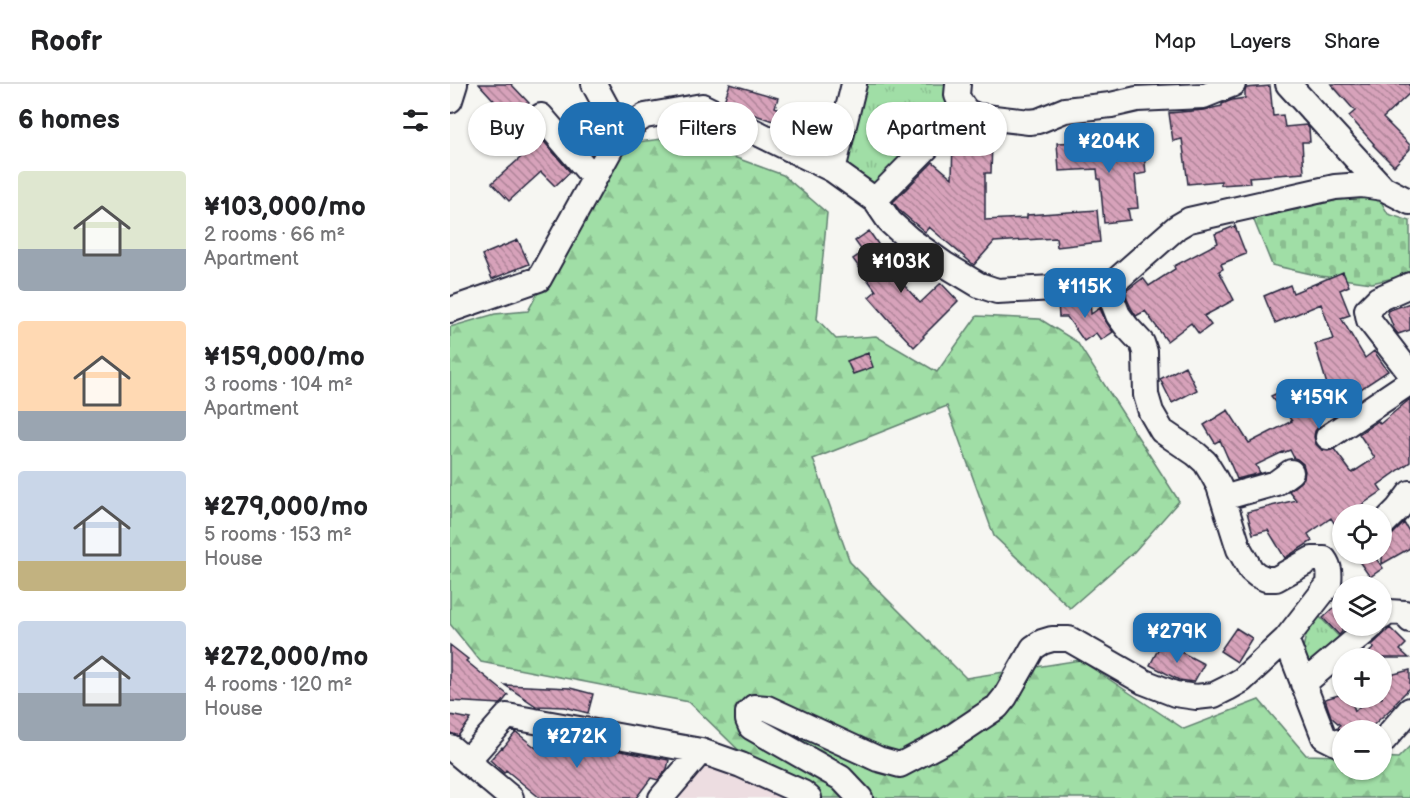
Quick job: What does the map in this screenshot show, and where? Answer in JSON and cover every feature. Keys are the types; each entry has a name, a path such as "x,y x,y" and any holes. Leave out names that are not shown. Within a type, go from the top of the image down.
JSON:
{"street":[{"path":"450,100 455,84"},
{"path":"594,84 604,102"},
{"path":"833,170 854,84"},
{"path":"958,84 957,95 960,102"},
{"path":"1007,119 1038,121 1065,110 1111,105 1137,99 1203,96 1233,84"},
{"path":"1288,84 1383,188"},
{"path":"645,116 702,106 833,170 875,200 890,222 909,239 979,285 996,291 1111,285 1176,227 1189,220 1335,187 1362,185 1383,188 1410,202"},
{"path":"546,122 594,178"},
{"path":"450,310 539,279 606,156"},
{"path":"875,200 919,156"},
{"path":"1111,285 1113,302 1119,315 1142,343 1146,352 1146,395 1151,412 1162,431 1197,454 1205,462 1223,498 1245,561 1257,575 1266,579 1276,579 1312,559 1332,556"},
{"path":"1410,285 1378,299 1367,310 1370,320 1410,373"},
{"path":"1328,438 1410,382"},
{"path":"1223,498 1276,483 1292,472"},
{"path":"1392,515 1410,493"},
{"path":"860,798 841,778 752,727 748,720 748,713 754,707 767,708 878,759 900,765 949,739 997,707 1033,648 1052,639 1069,639 1144,682 1175,694 1196,698 1214,695 1242,680 1286,639 1329,584 1329,565 1332,558"},
{"path":"1392,612 1405,613 1410,620"},
{"path":"1303,684 1360,636"},
{"path":"1286,639 1324,737 1332,741"},
{"path":"1392,731 1410,710"},
{"path":"511,798 458,754 507,716 701,751 741,765 803,793 809,798"},
{"path":"661,798 701,751"}],"shaded area":[{"path":"703,764 729,766 793,798 675,798"}],"green space":[{"path":"863,84 951,84 950,102 866,102 866,156 903,156 875,184 856,175 844,158 845,156 854,156 854,119"},
{"path":"657,140 657,156 731,156 783,175 827,213 817,319 836,339 876,336 937,372 977,316 1040,319 1077,342 1179,501 1134,552 1070,608 994,536 947,406 813,459 850,562 966,678 1080,660 1184,729 1259,700 1306,755 1332,756 1332,780 1392,780 1392,758 1398,758 1410,746 1410,798 788,798 689,702 481,662 450,624 450,327 495,314 528,311 578,217 614,156 645,156 645,141"},
{"path":"1378,196 1388,214 1410,221 1410,274 1372,283 1320,276 1272,265 1253,218 1352,197"},
{"path":"1317,614 1332,630 1332,636 1338,636 1344,642 1337,648 1332,648 1332,652 1322,661 1306,662 1303,648 1309,622"}],"building":[{"path":"479,84 511,84 528,102 495,102"},
{"path":"730,84 778,98 777,102 770,102 770,120 758,116 758,102 724,101"},
{"path":"1331,84 1410,84 1410,93 1383,118 1410,145 1410,149 1394,166 1349,116 1355,111"},
{"path":"1270,86 1273,116 1283,115 1285,127 1306,125 1309,128 1310,142 1302,142 1304,173 1249,177 1250,183 1221,185 1221,181 1188,184 1182,139 1173,141 1169,113 1222,106 1232,100 1245,98 1246,88"},
{"path":"1083,142 1083,151 1143,144 1146,173 1135,175 1138,208 1128,209 1130,220 1104,223 1097,169 1059,171 1057,143"},
{"path":"546,144 570,172 555,186 541,172 509,201 492,183 522,156 546,156"},
{"path":"953,156 992,156 991,173 985,173 985,220 1097,210 1100,242 1057,247 1056,238 994,242 974,265 929,227 925,232 893,202 933,162 952,178"},
{"path":"1235,226 1246,254 1221,264 1223,269 1219,271 1234,300 1204,316 1211,325 1199,334 1191,323 1167,341 1145,311 1136,316 1127,299 1126,291 1143,278 1149,286 1175,269 1174,266 1218,243 1215,234"},
{"path":"869,231 891,263 887,266 920,303 941,283 958,301 914,347 869,297 876,291 853,259 863,252 855,241"},
{"path":"518,240 529,264 492,279 482,255"},
{"path":"1343,272 1349,286 1340,290 1350,315 1341,318 1365,358 1374,351 1388,371 1356,392 1358,394 1343,406 1341,403 1316,421 1319,426 1314,437 1316,444 1322,450 1334,449 1352,473 1375,458 1359,434 1378,421 1380,424 1410,399 1410,462 1378,485 1382,491 1363,504 1332,504 1332,520 1331,518 1308,534 1312,541 1285,558 1268,530 1253,534 1247,512 1296,500 1289,491 1304,478 1303,464 1294,458 1290,450 1256,465 1260,473 1237,479 1220,440 1215,443 1204,425 1228,410 1249,443 1292,421 1271,396 1290,387 1305,406 1328,388 1315,344 1334,339 1321,304 1275,323 1264,296 1290,285 1293,293"},
{"path":"1090,300 1091,314 1100,308 1113,332 1101,340 1096,333 1084,341 1067,317 1059,317 1058,302"},
{"path":"1410,303 1410,330 1398,334 1387,311"},
{"path":"868,353 873,367 853,374 847,361"},
{"path":"1185,366 1197,390 1172,403 1160,379"},
{"path":"1404,523 1410,533 1410,548 1392,558 1392,535"},
{"path":"1361,564 1380,564 1383,568 1369,576"},
{"path":"1332,609 1332,628 1323,618"},
{"path":"1236,628 1252,638 1237,662 1220,651"},
{"path":"1392,630 1406,644 1400,650 1409,658 1392,658 1392,648 1374,648 1372,645 1382,636 1392,636"},
{"path":"1162,642 1204,664 1194,682 1179,680 1150,665"},
{"path":"450,645 508,695 501,704 450,701"},
{"path":"1410,670 1410,688 1392,708 1392,674"},
{"path":"505,685 570,688 593,694 588,713 565,707 536,706"},
{"path":"1332,697 1332,708 1354,708 1355,711 1358,708 1392,708 1379,720 1334,720 1331,717 1325,699"},
{"path":"450,715 471,719 458,736 450,733"},
{"path":"516,732 536,748 539,736 669,760 667,769 658,780 651,778 636,798 540,798 506,770 504,773 490,760"}]}
